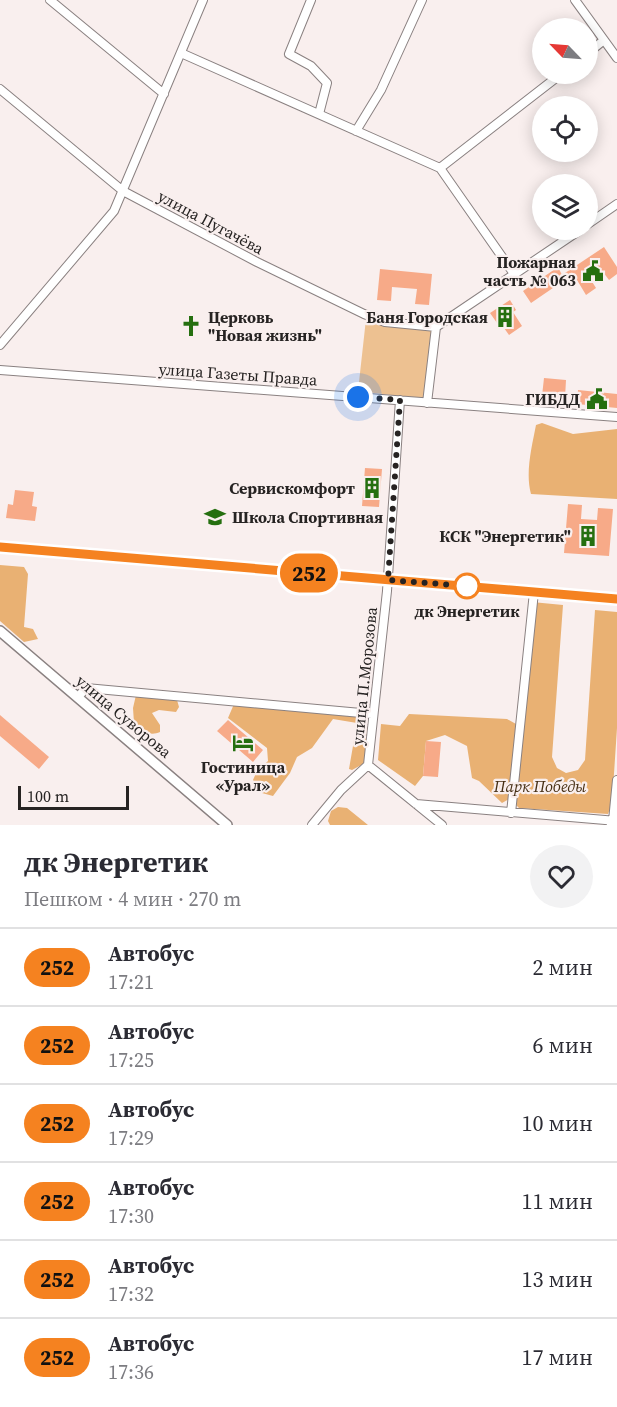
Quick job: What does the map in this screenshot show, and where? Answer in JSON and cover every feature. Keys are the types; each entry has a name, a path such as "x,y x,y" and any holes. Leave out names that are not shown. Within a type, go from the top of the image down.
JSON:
{"main road":[{"path":"0,547 617,599"},
{"name":"улица Суворова","path":"0,631 227,825"}],"street":[{"path":"50,0 164,94"},
{"path":"0,345 114,211 203,0"},
{"path":"311,0 289,54 311,66 327,83 319,114"},
{"path":"356,131 381,90 422,0"},
{"path":"575,0 617,58"},
{"path":"598,45 604,40"},
{"path":"181,53 440,168 514,274"},
{"path":"440,168 548,84"},
{"name":"улица Пугачёва","path":"0,89 123,191 256,262 364,314 386,322 436,327"},
{"path":"598,217 617,204"},
{"path":"427,403 436,327 565,240"},
{"name":"улица Газеты Правда","path":"0,370 617,417"},
{"name":"улица П.Морозова","path":"312,825 341,790 368,765 388,580 400,400"},
{"path":"511,813 534,592"},
{"path":"78,697 86,688 372,714"},
{"path":"368,765 442,825"},
{"path":"615,821 617,780"},
{"path":"416,804 615,821"},
{"path":"602,825 615,821"}],"shaded area":[{"path":"366,319 382,325 432,331 424,399 358,391"}],"green space":[{"path":"542,423 573,434 617,429 617,499 531,494 529,468 531,451 536,425"},
{"path":"0,565 24,567 28,574 24,627 33,629 38,639 24,642 0,621"},
{"name":"Парк Победы","path":"532,602 563,605 552,757 557,768 566,773 578,770 585,760 595,610 617,612 617,728 612,804 608,814 519,808 515,804"},
{"path":"136,695 177,700 179,707 176,712 159,710 152,713 160,725 160,732 149,733 134,723 133,708"},
{"path":"234,704 367,716 365,763 352,770 349,769 357,723 333,719 312,748 297,757 290,773 273,796 262,793 253,780 257,771 268,761 267,748 228,718"},
{"path":"409,714 507,719 516,724 511,798 502,803 479,781 472,778 467,746 445,735 426,741 423,776 415,786 378,760 381,724 400,726"},
{"path":"338,807 347,808 368,825 330,825 328,821 331,811"}],"building":[{"name":"Пожарная часть № 063","path":"604,247 617,267 617,274 609,280 603,272 591,280 596,288 586,295 577,280 572,283 569,277 531,303 523,291 558,267 562,275"},
{"path":"380,269 432,274 429,305 415,304 417,289 392,287 391,301 377,300"},
{"name":"Баня Городская","path":"510,300 516,310 513,312 522,326 509,335 490,313"},
{"path":"544,378 566,380 565,398 542,396"},
{"name":"ГИБДД","path":"578,390 617,394 617,408 577,404"},
{"name":"Сервискомфорт","path":"365,468 382,469 379,507 362,506"},
{"path":"15,490 34,492 32,506 37,507 35,521 6,518 8,504 13,505"},
{"name":"КСК \"Энергетик\"","path":"568,504 582,505 581,519 597,520 598,508 613,509 609,556 564,553"},
{"path":"0,715 49,757 39,769 0,736"},
{"name":"Гостиница «Урал»","path":"228,720 263,750 253,762 217,731"},
{"path":"426,741 441,742 438,777 423,776"}],"bus line":[{"name":"252","path":"0,547 617,599"}],"place":[{"name":"Пожарная часть № 063","path":"593,271"},
{"name":"Баня Городская","path":"505,317"},
{"name":"Церковь \"Новая жизнь\"","path":"191,326"},
{"name":"ГИБДД","path":"597,399"},
{"name":"Сервискомфорт","path":"372,488"},
{"name":"Школа Спортивная","path":"215,517"},
{"name":"КСК \"Энергетик\"","path":"588,536"},
{"name":"дк Энергетик","path":"467,586"},
{"name":"Гостиница «Урал»","path":"243,743"}],"route":[{"path":"358,397 400,400 388,580 467,586"}]}
